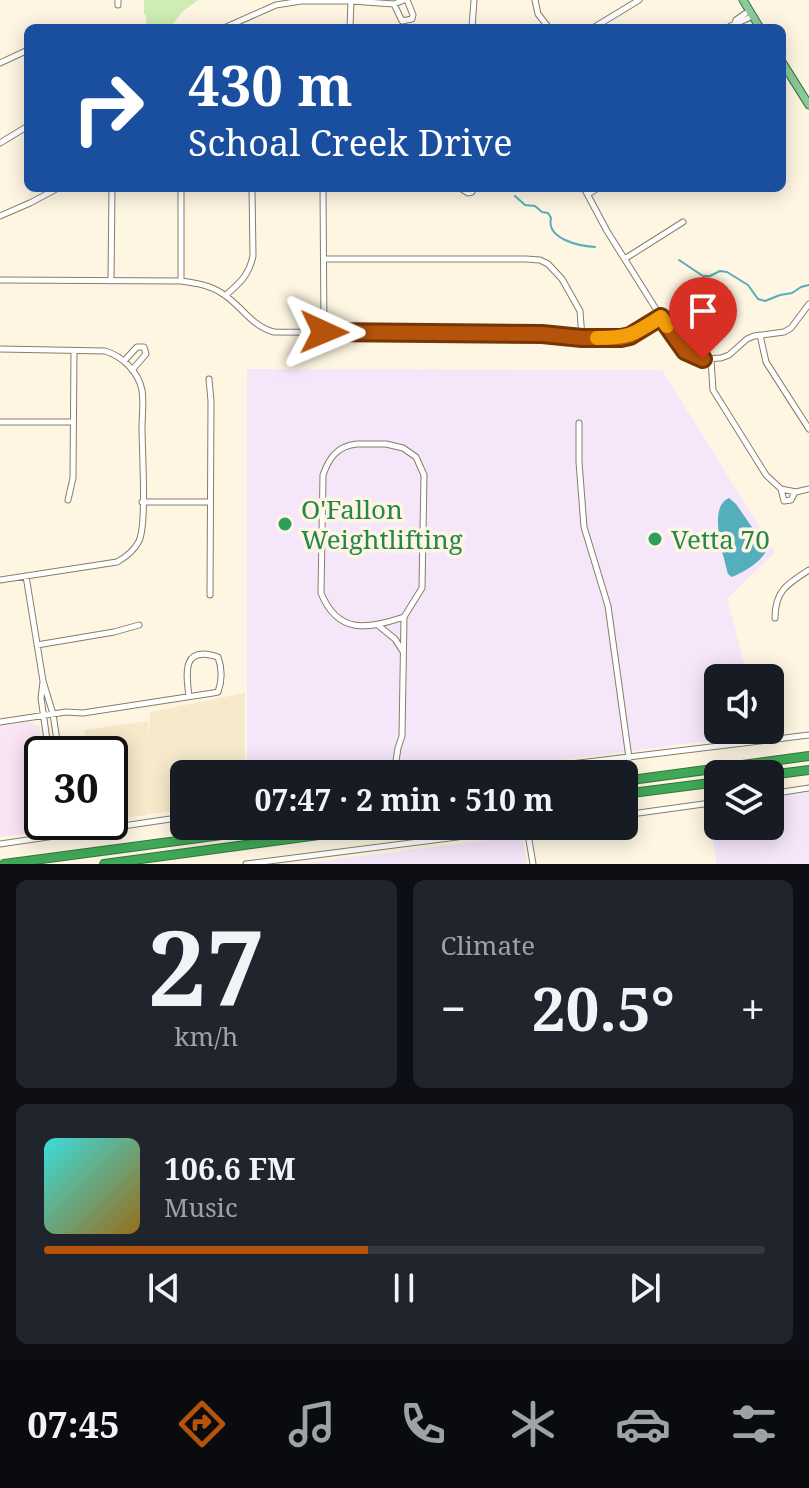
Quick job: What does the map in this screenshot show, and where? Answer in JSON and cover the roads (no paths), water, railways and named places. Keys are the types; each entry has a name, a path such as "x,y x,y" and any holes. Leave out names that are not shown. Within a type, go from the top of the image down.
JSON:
{"highway":[{"path":"638,779 809,756"},
{"path":"784,773 809,770"},
{"path":"638,792 704,784"},
{"path":"4,864 185,840"},
{"path":"104,864 282,840"}],"main road":[{"path":"743,0 758,24"},
{"path":"786,68 809,105"}],"street":[{"path":"350,24 351,0"},
{"path":"472,24 474,0"},
{"path":"535,0 538,14 546,24"},
{"path":"600,24 637,1"},
{"path":"232,24 275,2 401,2"},
{"path":"739,24 751,13"},
{"path":"0,63 24,52"},
{"path":"0,143 24,128"},
{"path":"0,216 51,192"},
{"path":"111,281 112,192"},
{"path":"181,192 181,281"},
{"path":"226,295 244,279 251,265 252,192"},
{"path":"323,192 324,332"},
{"path":"587,192 607,231 685,351 711,360 729,355 747,339 791,328 809,304"},
{"path":"626,258 683,222"},
{"path":"324,259 540,260 553,268 574,297 580,311 582,338"},
{"path":"0,280 181,281 203,284 226,295 254,322 274,332 542,334 621,338 630,336 661,317"},
{"path":"801,315 809,321"},
{"path":"760,335 766,362 809,429"},
{"path":"124,361 137,347 144,347 146,354 132,370"},
{"path":"0,349 105,351 124,361 142,391 142,532 128,556 117,562 0,580"},
{"path":"68,500 73,478 74,351"},
{"path":"711,360 711,382 716,397 766,475 781,489 795,492 809,489"},
{"path":"209,379 210,595"},
{"path":"0,422 73,422"},
{"path":"579,423 584,527 608,606 629,758"},
{"path":"396,760 402,736 404,617 422,588 424,490 421,464 412,453 397,445 343,447 330,457 323,475 321,593 332,614 347,624 378,625 404,617"},
{"path":"781,489 784,501 791,500 795,492"},
{"path":"142,502 210,502"},
{"path":"775,618 781,591 809,570"},
{"path":"26,576 43,681 56,736"},
{"path":"37,645 139,625"},
{"path":"378,625 395,639 403,652"},
{"path":"0,722 83,713 189,697 218,692 221,664 218,657 198,654 191,659 186,672 189,697"},
{"path":"43,681 41,698 46,736"},
{"path":"29,717 45,726"},
{"path":"612,760 809,735"},
{"path":"784,792 809,788"},
{"path":"638,813 704,804"},
{"path":"128,825 170,819"},
{"path":"0,844 27,840"},
{"path":"246,864 433,840"},
{"path":"529,840 533,864"}],"water":[{"path":"729,498 767,549 757,562 732,577 728,574 723,556 718,521 722,503"}],"waterway":[{"path":"515,196 525,205 548,213 554,231 565,240 595,247"},
{"path":"679,260 703,276 727,272 748,285 758,299 765,301 809,285"}],"place":[{"name":"O'Fallon Weightlifting","path":"285,524"},
{"name":"Vetta 70","path":"655,539"}]}
